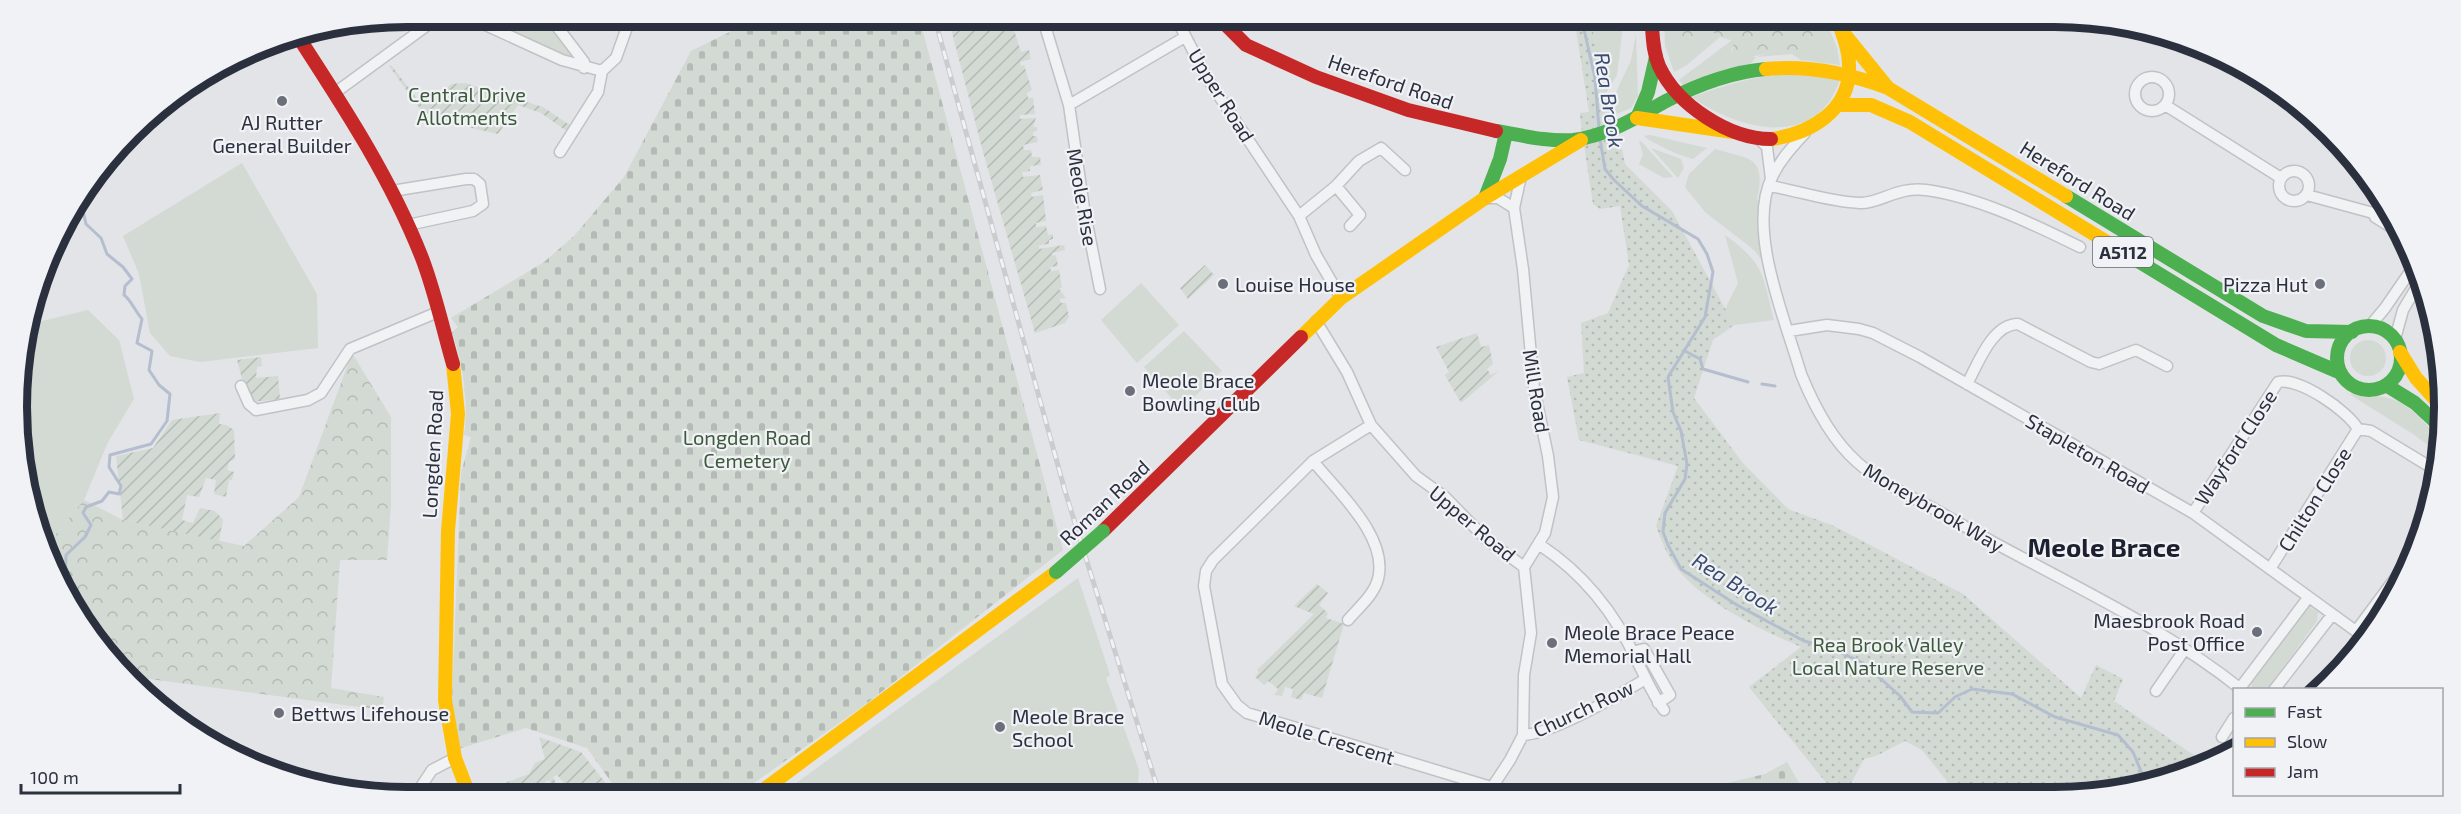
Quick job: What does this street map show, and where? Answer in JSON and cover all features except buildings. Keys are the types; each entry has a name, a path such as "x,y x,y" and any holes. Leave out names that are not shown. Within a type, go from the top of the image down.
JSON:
{"main road":[{"name":"Hereford Road","path":"1225,27 1246,44 1272,58 1366,98 1439,121 1547,139 1583,139 1637,118 1681,94 1754,69 1784,66 1849,73 1888,88 2263,316 2309,333 2327,335 2352,332"},
{"path":"1652,27 1656,57 1667,80 1690,104 1732,132"},
{"path":"1656,57 1648,92 1637,118 1699,129 1732,132 1759,139 1787,139 1805,132 1838,105 1846,88 1849,73 1839,27"},
{"name":"Hereford Road","path":"1841,27 1888,88"},
{"name":"Longden Road","path":"302,42 336,92 392,191 408,225 423,261 453,365 457,401 448,531 445,688 448,729 466,787"},
{"name":"Hereford Road","path":"1838,105 1871,105 1910,122 2276,345 2341,373"},
{"path":"1485,198 1500,159 1506,133"},
{"name":"Roman Road","path":"767,787 1056,572 1103,531 1341,298 1485,198 1583,139"},
{"path":"2370,326 2381,328 2398,345 2416,378 2434,398"},
{"name":"A5112","path":"2352,332 2370,326"},
{"path":"2341,373 2338,353 2342,343 2352,332"},
{"path":"2398,345 2398,372 2386,385 2415,403 2433,420"},
{"name":"A5112","path":"2341,373 2353,386 2361,389 2370,390 2386,385"}],"street":[{"path":"336,92 425,27"},
{"path":"491,27 584,68 602,71 609,67 616,58 627,27"},
{"path":"557,27 584,62 584,68"},
{"name":"Meole Rise","path":"1045,27 1069,105 1084,208 1100,289"},
{"name":"Upper Road","path":"1180,27 1207,78 1299,216 1316,255 1341,298"},
{"path":"1069,105 1185,36"},
{"path":"560,152 598,92 602,71"},
{"path":"2164,105 2281,178"},
{"name":"Moneybrook Way","path":"1770,182 1789,150 1805,132"},
{"name":"Moneybrook Way","path":"1759,139 1767,147 1770,182 1765,238 1789,331 1810,395 1833,435 1862,466 1978,535 2111,604 2185,649 2240,688"},
{"path":"1299,216 1336,186 1359,161 1382,148 1405,170"},
{"path":"2290,171 2301,172 2308,180 2307,195 2299,201 2285,198 2279,189 2281,178 2290,171"},
{"name":"Mill Road","path":"1521,176 1514,208 1523,269 1534,388 1548,456 1553,496 1539,545 1524,567"},
{"path":"392,191 466,179 474,179 480,184 483,204 473,212 408,225"},
{"path":"1770,182 1862,204 1892,193 1912,189 1927,190 2032,220 2080,247"},
{"path":"1336,186 1360,214 1350,226"},
{"path":"2307,195 2383,216"},
{"path":"1485,198 1498,198 1514,208"},
{"path":"2370,214 2387,225"},
{"path":"2370,326 2409,273"},
{"path":"2398,345 2403,310 2415,289"},
{"path":"241,386 249,404 256,410 308,400 321,393 350,349 438,312"},
{"name":"Upper Road","path":"1316,321 1347,372 1371,425 1416,476 1445,497 1486,539 1524,567 1531,633 1524,675 1522,735 1510,760 1492,787"},
{"path":"1967,384 1996,334 2009,324 2019,324 2091,362 2099,364 2136,350 2167,366"},
{"name":"Stapleton Road","path":"1789,331 1827,325 1873,333 2193,513 2359,633"},
{"name":"Wayford Close","path":"2193,513 2278,382 2286,380 2305,387 2352,419 2358,429"},
{"name":"Meole Crescent","path":"1371,425 1313,461 1213,560 1206,571 1206,604 1222,684 1237,705 1248,713 1477,787"},
{"path":"2358,429 2371,431 2429,466"},
{"name":"Chilton Close","path":"2270,569 2358,429"},
{"path":"1313,461 1373,535 1379,560 1375,587 1348,620"},
{"path":"1539,545 1559,558 1596,592 1632,652 1644,680 1661,706 1670,695 1644,649 1632,652"},
{"path":"2242,688 2308,598"},
{"path":"2276,688 2332,615"},
{"path":"2156,692 2185,649"},
{"name":"Church Row","path":"1522,735 1531,735 1556,725 1612,699 1644,680"},
{"path":"2222,736 2233,721"},
{"path":"421,787 432,770 456,758"}],"green space":[{"path":"504,27 551,27 578,57 573,59"},
{"name":"Longden Road Cemetery","path":"740,27 922,27 1063,550 866,704 748,787 615,787 587,748 526,728 458,749 452,701 461,473 471,437 464,435 466,409 464,383 452,332 458,327 451,318 544,262 574,236 624,177 691,51"},
{"path":"951,27 1008,27 1009,31 1014,30 1021,52 1029,50 1031,59 1020,62 1021,66 1024,65 1032,90 1027,93 1028,98 1033,98 1035,114 1020,115 1020,119 1036,118 1033,127 1037,127 1037,131 1033,132 1033,136 1037,136 1038,142 1023,145 1024,150 1031,150 1032,157 1040,157 1041,165 1030,166 1030,171 1022,172 1023,177 1040,175 1043,190 1031,193 1032,197 1043,195 1046,221 1036,223 1036,227 1046,226 1048,235 1053,234 1053,239 1049,240 1049,244 1039,245 1039,249 1064,245 1065,250 1052,253 1053,256 1056,255 1058,266 1050,267 1051,271 1059,270 1062,287 1059,289 1066,298 1060,299 1061,303 1066,303 1069,317 1065,323 1035,333 983,152"},
{"name":"Rea Brook Valley Local Nature Reserve","path":"1576,27 1592,27 1601,62 1603,97 1612,101 1625,164 1672,211 1734,325 1713,340 1694,398 1742,462 1788,509 1834,526 1963,594 2081,698 2096,665 2123,679 2114,701 2198,758 2152,774 2104,784 2054,787 1951,787 1922,750 1905,741 1876,756 1864,759 1849,787 1830,787 1749,687 1801,647 1769,633 1719,605 1679,571 1666,550 1656,526 1678,466 1579,440 1567,377 1584,373 1581,323 1608,313 1629,265 1620,206 1600,209 1593,204 1580,113 1589,112"},
{"path":"1592,27 1623,27 1617,75 1603,98 1601,62"},
{"path":"1664,27 1681,27 1678,36 1697,43 1709,28 1720,37 1687,65 1674,72 1665,46"},
{"path":"1681,27 1813,27 1814,39 1810,57 1781,52 1731,60 1734,41 1717,36 1710,29 1697,43 1687,44 1678,36"},
{"path":"1812,27 1829,27 1837,48 1840,65 1801,60 1792,54 1756,57 1774,51 1800,53 1811,48"},
{"path":"1636,34 1638,96 1631,108 1614,115 1612,101 1631,60"},
{"path":"1732,40 1735,41 1731,52 1756,57 1748,67 1687,90 1679,80"},
{"name":"Central Drive Allotments","path":"391,65 422,105 452,84 465,83 543,107 571,126 568,132 541,113 518,105 498,134 432,119 424,109 421,110 389,66"},
{"path":"1805,73 1840,79 1829,102 1814,117 1795,125 1775,127 1753,125 1732,119 1692,97 1747,80"},
{"path":"1650,135 1707,148 1693,159 1667,149 1644,136"},
{"path":"1639,141 1673,177 1664,178 1639,164 1643,154"},
{"path":"1651,148 1681,159 1684,168 1678,178"},
{"path":"1715,149 1747,158 1757,167 1759,186 1757,200 1761,201 1764,263 1754,250 1705,212 1685,187 1689,174"},
{"path":"242,163 317,294 318,348 200,362 170,356 150,333 139,274 123,236"},
{"path":"1725,235 1748,254 1760,271 1774,320 1734,325 1725,309 1738,283"},
{"path":"1205,265 1214,275 1188,299 1180,288"},
{"path":"1141,283 1179,325 1137,363 1101,320"},
{"path":"88,310 119,340 134,399 108,442 84,500 51,540 34,481 28,432 28,382 37,322"},
{"path":"1184,331 1222,371 1181,409 1144,367"},
{"path":"1477,333 1481,347 1489,345 1493,364 1487,369 1491,375 1499,371 1461,403 1445,375 1449,372 1436,347"},
{"path":"2368,340 2381,345 2386,358 2381,371 2368,376 2355,371 2350,358 2355,345"},
{"path":"352,353 391,417 391,504 387,560 340,560 331,688 384,697 382,710 140,678 121,658 91,618 66,575 51,540 84,500 123,520 244,546 299,497"},
{"path":"261,357 262,366 257,367 256,378 278,376 280,399 252,402 245,390 237,360"},
{"path":"2349,394 2392,399 2409,408 2433,433 2432,448"},
{"path":"220,413 219,424 234,430 235,459 229,462 227,470 234,472 232,480 229,480 226,497 214,494 216,480 206,478 199,497 187,495 182,520 193,523 200,508 215,511 223,520 219,541 123,520 116,456 153,448 172,420"},
{"name":"Meole Brace School","path":"1078,578 1110,675 1106,678 1139,770 1139,787 791,787"},
{"path":"1317,584 1328,593 1319,605 1328,613 1326,618 1344,624 1322,698 1304,693 1301,700 1291,697 1293,689 1285,687 1282,696 1274,695 1278,689 1268,681 1264,685 1255,677 1259,672 1257,670 1314,614 1294,606"},
{"path":"2310,607 2318,612 2317,621 2268,688 2252,688 2251,680 2306,608"},
{"path":"539,737 581,752 608,786 599,787 598,784 594,787 560,787 565,784 557,775 553,777 556,783 552,785 549,780 536,787 494,787 529,774 535,763 545,759"},
{"path":"1787,762 1801,787 1729,787 1727,783 1765,774"}],"waterway":[{"name":"Rea Brook","path":"1583,27 1595,78 1599,129"},
{"name":"Rea Brook","path":"1600,139 1605,169 1614,180 1642,206 1698,239 1707,254 1713,272 1705,317 1668,377 1673,412 1681,431 1687,464 1685,479 1665,513 1663,532 1681,569 1737,605 1804,641 1831,648 1863,663 1900,696 1912,712 1938,713 1955,697 1972,689 2012,694 2055,717 2118,735 2133,752 2143,776"},
{"path":"65,574 66,555 85,537 91,525 83,513 86,507 102,501 109,492 119,494 121,486 109,467 110,455 151,444 167,421 170,394 159,385 149,370 152,351 137,343 142,319 124,295 125,286 132,279 123,267 107,254 101,238 86,224 83,209"},
{"path":"1685,351 1700,359 1703,369 1748,382"},
{"path":"1762,384 1775,386"}],"railway":[{"path":"937,27 1065,491 1157,787"}],"traffic: fast":[{"path":"1637,118 1648,92 1656,57"},
{"path":"1496,131 1554,140 1586,138 1621,125 1702,85 1727,76 1766,69"},
{"path":"1485,198 1500,159 1506,133"},
{"path":"2066,196 2263,316 2306,331 2352,332"},
{"path":"2115,247 2276,345 2341,373"},
{"path":"2369,326 2387,332 2395,340 2401,358 2395,376 2387,384 2369,390 2351,384 2343,376 2337,358 2343,340 2351,332 2369,326"},
{"path":"2386,385 2415,403 2433,420"},
{"path":"1056,572 1103,531"}],"traffic: slow":[{"path":"1771,139 1800,132 1813,126 1825,118 1843,96 1848,82 1849,60 1840,27"},
{"path":"1841,30 1888,88 2066,196"},
{"path":"1766,69 1798,68 1828,71 1888,88"},
{"path":"1838,105 1871,105 1910,122 2115,247"},
{"path":"1637,118 1733,132"},
{"path":"1301,337 1341,298 1485,198 1581,140"},
{"path":"2400,352 2416,378 2434,398"},
{"path":"453,364 458,414 448,531 445,700 455,758 466,787"},
{"path":"767,787 1056,572"}],"traffic: jam":[{"path":"1228,27 1246,45 1316,77 1408,110 1496,131"},
{"path":"1652,27 1659,66 1678,94 1706,117 1722,126 1738,133 1771,139"},
{"path":"302,42 382,172 410,229 431,284 453,364"},
{"path":"1103,531 1301,337"}],"place":[{"name":"AJ Rutter General Builder","path":"282,101"},
{"name":"Louise House","path":"1223,284"},
{"name":"Pizza Hut","path":"2320,284"},
{"name":"Meole Brace Bowling Club","path":"1130,391"},
{"name":"Maesbrook Road Post Office","path":"2257,632"},
{"name":"Meole Brace Peace Memorial Hall","path":"1552,643"},
{"name":"Bettws Lifehouse","path":"279,713"},
{"name":"Meole Brace School","path":"1000,727"}],"district":[{"name":"Meole Brace","path":"2104,546"}]}
